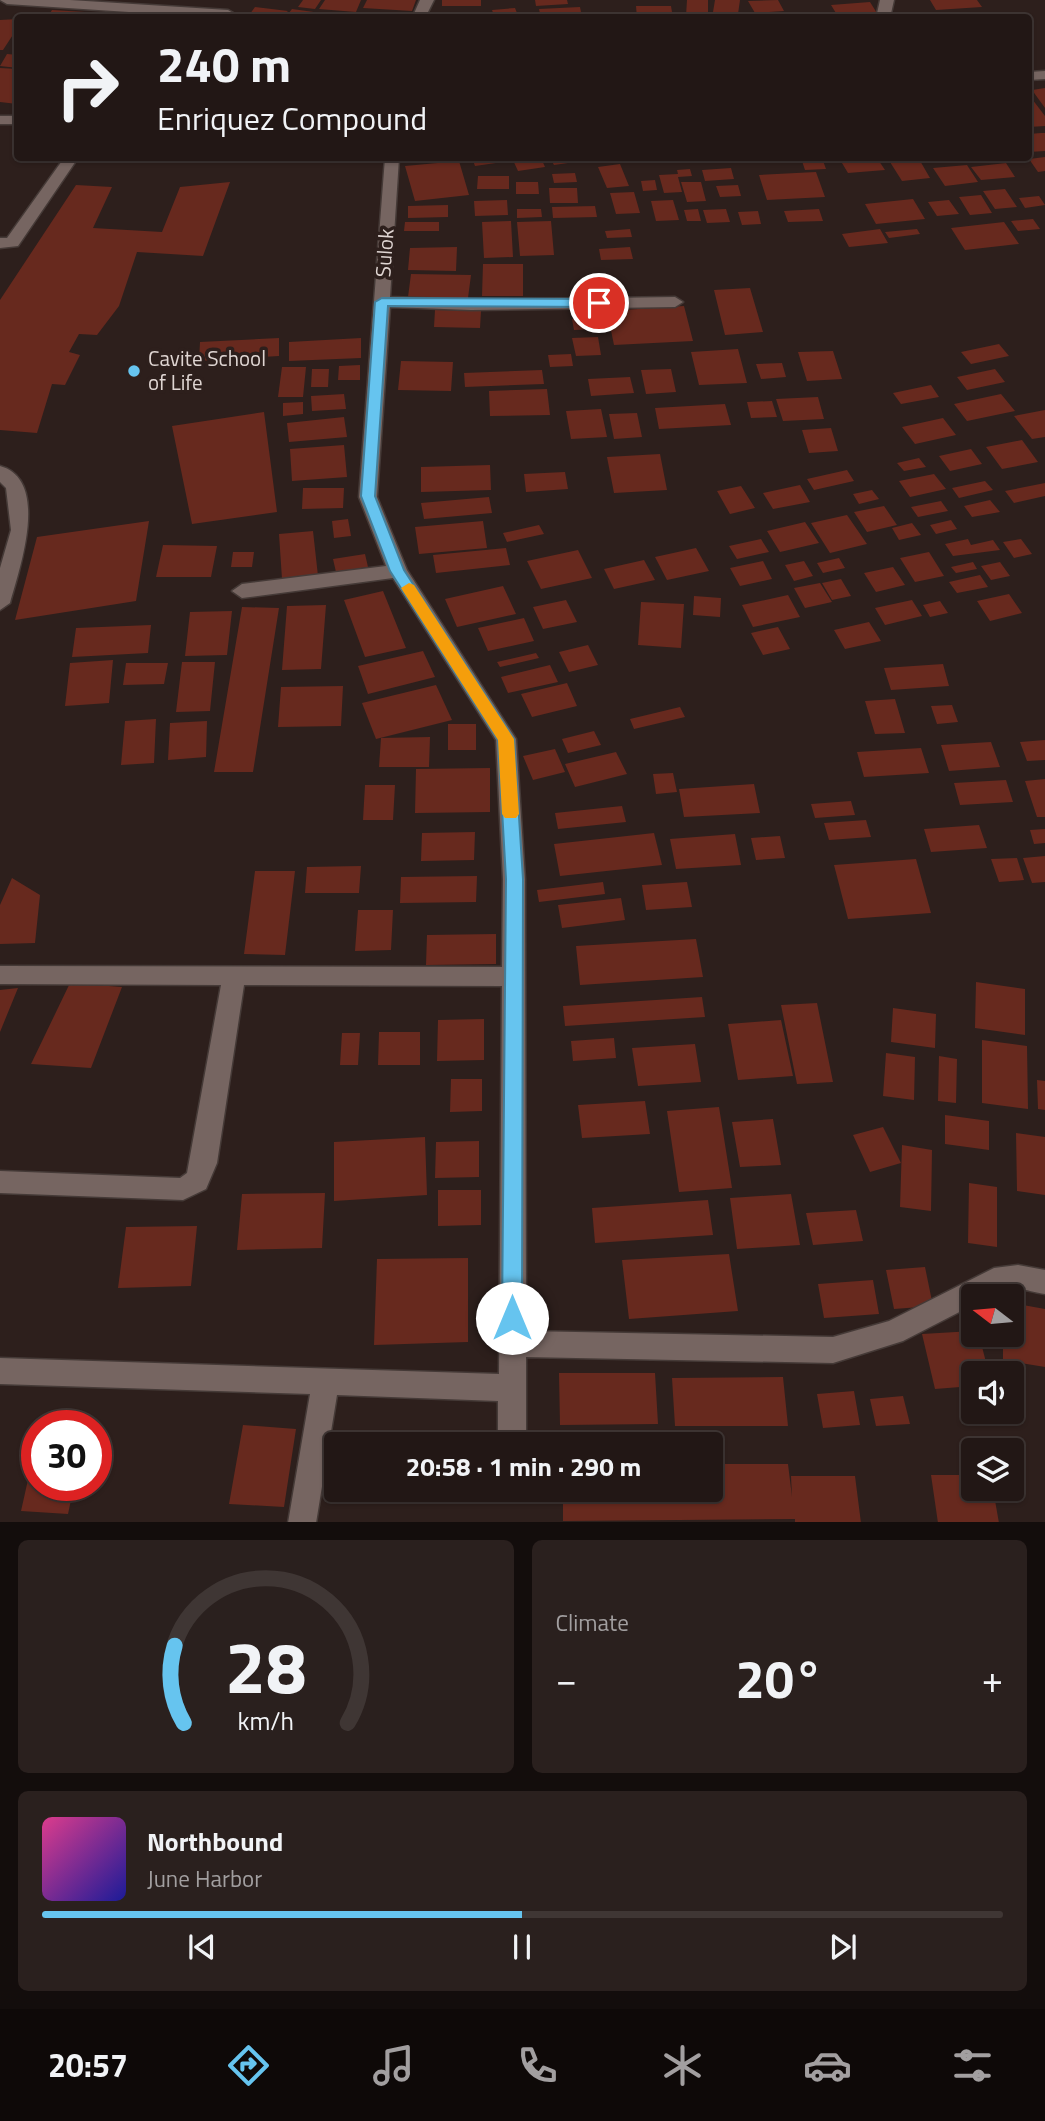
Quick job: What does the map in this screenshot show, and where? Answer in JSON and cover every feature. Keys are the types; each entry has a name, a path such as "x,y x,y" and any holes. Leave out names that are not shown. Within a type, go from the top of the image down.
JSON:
{"street":[{"path":"6,0 212,14"},
{"path":"228,14 239,0"},
{"path":"0,258 6,243 69,161"},
{"name":"Sulok","path":"392,161 368,496 397,571 506,739 514,879 512,1432"},
{"path":"382,302 471,305 675,302"},
{"path":"0,472 15,486 20,530 0,603"},
{"path":"242,591 397,571"},
{"path":"0,975 514,978"},
{"path":"0,1182 183,1189 197,1181 204,1163 234,977"},
{"path":"512,1344 833,1350 894,1332 994,1280 1018,1277 1045,1282"},
{"path":"0,1371 512,1388"},
{"path":"302,1522 326,1381"}],"building":[{"path":"303,0 321,0 315,9 298,7"},
{"path":"325,0 361,0 356,12 319,9"},
{"path":"367,0 416,0 412,11 363,8"},
{"path":"442,0 481,0 481,6 442,6"},
{"path":"535,0 567,0 568,4 536,6"},
{"path":"687,0 708,0 708,14 686,14"},
{"path":"715,0 740,0 738,14 713,12"},
{"path":"778,0 784,11 755,13 748,1"},
{"path":"930,0 977,0 982,7 936,10"},
{"path":"870,2 878,14 837,14 831,5"},
{"path":"636,6 671,6 672,14 637,14"},
{"path":"255,7 288,11 285,14 250,14"},
{"path":"580,7 581,14 540,14 539,9"},
{"path":"515,8 517,14 494,14 492,10"},
{"path":"292,9 328,14 288,14"},
{"path":"52,10 85,12 84,14 50,14"},
{"path":"14,19 14,33 3,50 0,50 0,20"},
{"path":"7,54 14,55 14,68 0,66"},
{"path":"0,68 14,69 14,104 0,102"},
{"path":"1045,88 1045,108 1032,90"},
{"path":"1032,99 1045,116 1045,126 1032,127"},
{"path":"1045,133 1045,151 1032,152 1032,134"},
{"path":"1045,157 1045,171 1038,172 1030,161"},
{"path":"459,161 469,195 415,201 405,166"},
{"path":"473,161 503,162 475,166"},
{"path":"513,161 542,161 545,167 518,171"},
{"path":"552,161 582,161 554,165"},
{"path":"802,161 823,161 826,169 805,170"},
{"path":"841,161 879,161 885,170 848,173"},
{"path":"920,161 930,178 902,181 890,162"},
{"path":"1006,163 1015,177 981,180 971,167"},
{"path":"620,164 629,186 607,188 598,167"},
{"path":"967,165 978,182 945,186 933,168"},
{"path":"731,168 734,179 705,181 702,170"},
{"path":"690,169 692,176 678,177 682,192 664,193 659,175 678,174 677,170"},
{"path":"816,172 825,197 767,200 759,175"},
{"path":"575,173 577,182 554,183 552,174"},
{"path":"478,176 509,176 509,189 477,189"},
{"path":"655,180 657,190 643,191 641,181"},
{"name":"Cavite School of Life","path":"230,182 203,256 137,252 119,306 97,335 79,334 69,352 80,355 65,385 52,384 37,433 0,430 0,300 76,185 112,187 93,228 162,232 180,187"},
{"path":"516,182 538,182 539,194 516,194"},
{"path":"681,182 701,182 706,201 687,202"},
{"path":"738,185 741,196 720,197 716,186"},
{"path":"549,188 577,188 578,203 550,203"},
{"path":"1005,189 1017,207 995,209 983,191"},
{"path":"634,192 640,213 616,214 610,193"},
{"path":"981,195 992,213 970,215 959,197"},
{"path":"1039,196 1045,205 1025,208 1019,198"},
{"path":"913,199 925,219 876,224 865,204"},
{"path":"507,200 508,215 475,216 474,201"},
{"path":"673,200 679,220 656,221 651,201"},
{"path":"949,200 959,214 937,216 928,202"},
{"path":"448,205 448,217 408,218 408,206"},
{"path":"595,206 597,217 553,218 552,207"},
{"path":"517,209 541,209 542,217 517,218"},
{"path":"698,209 701,221 687,221 684,210"},
{"path":"726,209 730,222 707,223 703,210"},
{"path":"819,209 823,221 788,222 784,211"},
{"path":"758,211 761,224 742,225 738,212"},
{"path":"1033,219 1040,229 1018,231 1011,221"},
{"path":"511,221 513,257 484,258 482,222"},
{"path":"551,221 554,255 520,256 517,222"},
{"path":"405,222 439,222 439,231 404,231"},
{"path":"1004,222 1019,244 965,250 951,228"},
{"path":"630,229 632,237 607,238 605,231"},
{"path":"880,229 888,243 849,247 842,234"},
{"path":"917,229 920,234 889,238 885,232"},
{"path":"457,247 456,271 408,270 410,248"},
{"path":"630,247 633,259 601,260 599,249"},
{"path":"483,264 523,264 523,296 482,296"},
{"path":"411,274 471,275 468,298 408,297"},
{"path":"750,288 763,332 725,335 714,290"},
{"path":"684,306 693,341 614,345 607,311"},
{"path":"435,310 481,311 480,328 434,327"},
{"path":"596,318 599,329 574,330 572,319"},
{"path":"598,337 601,355 576,356 572,338"},
{"path":"279,338 279,356 199,361 200,342"},
{"path":"361,338 361,358 289,361 289,342"},
{"path":"999,344 1009,356 971,364 961,352"},
{"path":"738,349 747,383 699,385 691,352"},
{"path":"833,351 842,379 807,381 798,352"},
{"path":"571,354 573,366 550,367 548,355"},
{"path":"401,361 453,362 451,391 398,390"},
{"path":"782,363 786,377 761,379 756,364"},
{"path":"360,365 360,380 338,380 339,366"},
{"path":"282,367 306,367 303,397 278,397"},
{"path":"312,369 329,369 328,387 311,387"},
{"path":"671,369 676,392 646,394 641,370"},
{"path":"995,369 1005,382 967,390 957,377"},
{"path":"542,370 544,384 465,387 464,373"},
{"path":"630,377 634,393 591,396 588,379"},
{"path":"931,385 939,397 901,404 893,393"},
{"path":"547,389 550,415 490,416 489,391"},
{"path":"344,394 346,409 312,411 311,396"},
{"path":"1001,394 1015,411 967,421 954,404"},
{"path":"818,397 824,419 783,421 776,399"},
{"path":"772,401 777,417 751,418 747,402"},
{"path":"303,402 303,414 283,416 283,403"},
{"path":"725,404 731,425 659,429 655,408"},
{"path":"601,409 607,437 571,439 566,411"},
{"path":"1045,410 1045,437 1032,439 1014,416"},
{"path":"264,412 277,512 192,524 172,426"},
{"path":"637,413 642,437 614,439 609,414"},
{"path":"344,417 347,437 289,442 287,423"},
{"path":"943,418 956,435 915,444 902,427"},
{"path":"831,428 838,451 809,453 802,430"},
{"path":"1022,440 1038,462 1002,469 986,447"},
{"path":"344,445 347,477 292,481 290,449"},
{"path":"971,449 982,464 950,471 939,456"},
{"path":"660,454 667,490 614,493 607,457"},
{"path":"919,458 926,467 904,471 897,463"},
{"path":"490,465 491,490 421,492 421,467"},
{"path":"847,470 854,481 814,490 807,479"},
{"path":"565,472 568,489 526,492 524,474"},
{"path":"934,474 946,489 910,497 899,481"},
{"path":"985,481 993,490 959,498 952,488"},
{"path":"1045,483 1045,496 1014,503 1005,491"},
{"path":"800,485 810,502 773,509 763,493"},
{"path":"741,486 755,508 730,514 717,491"},
{"path":"303,488 344,488 343,508 302,509"},
{"path":"872,490 879,499 859,504 853,494"},
{"path":"489,497 492,513 424,519 421,503"},
{"path":"990,500 1000,512 972,517 964,506"},
{"path":"941,501 948,511 918,517 911,507"},
{"path":"884,506 897,525 867,532 854,512"},
{"path":"847,515 867,544 830,553 811,523"},
{"path":"348,519 351,536 334,538 332,521"},
{"path":"951,520 957,529 936,534 930,525"},
{"path":"149,521 136,601 15,620 37,537"},
{"path":"483,521 487,548 419,554 415,527"},
{"path":"805,522 819,543 780,552 767,531"},
{"path":"912,523 921,535 899,540 892,528"},
{"path":"539,525 544,534 507,542 503,533"},
{"path":"313,531 318,576 282,579 279,534"},
{"path":"761,539 769,552 737,559 729,546"},
{"path":"968,539 971,545 993,540 1000,550 953,556 945,544"},
{"path":"1021,539 1032,554 1014,558 1003,542"},
{"path":"163,545 217,546 211,577 156,577"},
{"path":"506,548 510,565 436,573 433,555"},
{"path":"696,548 709,571 667,580 655,557"},
{"path":"578,550 592,578 541,589 527,561"},
{"path":"233,552 254,552 252,567 231,567"},
{"path":"929,552 944,576 915,582 900,558"},
{"path":"365,554 368,567 336,572 333,559"},
{"path":"839,558 845,568 823,573 817,563"},
{"path":"644,560 655,580 614,589 604,569"},
{"path":"763,561 772,579 740,586 730,568"},
{"path":"804,561 813,576 794,581 785,565"},
{"path":"973,562 977,569 956,573 951,567"},
{"path":"1000,562 1010,576 991,580 981,566"},
{"path":"893,567 905,585 876,592 864,573"},
{"path":"980,575 988,587 957,593 949,582"},
{"path":"841,579 851,596 832,600 822,583"},
{"path":"820,583 832,602 805,608 794,588"},
{"path":"503,586 516,614 457,627 445,599"},
{"path":"383,591 406,648 365,657 344,600"},
{"path":"1009,594 1022,613 990,621 977,601"},
{"path":"788,595 800,617 753,627 742,605"},
{"path":"694,596 721,598 720,617 693,615"},
{"path":"566,600 577,622 543,629 533,607"},
{"path":"912,600 922,616 885,625 875,608"},
{"path":"940,601 948,613 930,617 923,605"},
{"path":"641,602 684,604 681,648 638,645"},
{"path":"326,605 321,669 282,670 287,606"},
{"path":"242,607 279,608 253,772 214,772"},
{"path":"232,611 227,655 185,656 190,612"},
{"path":"524,618 534,641 488,651 478,628"},
{"path":"869,622 881,641 845,649 834,630"},
{"path":"151,625 148,653 72,657 76,628"},
{"path":"778,627 790,649 763,655 751,633"},
{"path":"588,645 598,665 569,672 559,652"},
{"path":"423,651 435,677 368,694 358,666"},
{"path":"536,653 539,658 500,667 497,662"},
{"path":"113,660 109,703 65,706 70,663"},
{"path":"182,662 215,662 210,711 176,712"},
{"path":"126,663 168,663 164,684 123,685"},
{"path":"943,664 949,686 891,690 884,668"},
{"path":"550,665 558,682 508,693 501,677"},
{"path":"567,683 577,706 532,717 521,694"},
{"path":"436,685 452,720 376,739 362,703"},
{"path":"343,686 341,726 278,727 281,687"},
{"path":"895,699 905,733 875,734 865,701"},
{"path":"952,705 958,722 937,724 931,706"},
{"path":"680,707 685,717 634,729 630,719"},
{"path":"156,719 154,763 121,765 125,721"},
{"path":"207,721 206,757 168,760 170,723"},
{"path":"448,724 476,724 476,750 448,750"},
{"path":"594,731 601,745 568,753 562,739"},
{"path":"430,737 429,767 379,767 381,738"},
{"path":"1045,740 1045,760 1027,761 1020,742"},
{"path":"991,742 1000,767 949,771 941,745"},
{"path":"921,748 929,773 864,777 857,752"},
{"path":"555,749 565,772 533,780 523,756"},
{"path":"616,752 627,774 575,787 565,764"},
{"path":"490,768 490,812 415,813 416,769"},
{"path":"673,773 677,792 656,794 653,774"},
{"path":"1045,779 1045,817 1037,817 1025,781"},
{"path":"1006,780 1013,802 960,805 954,783"},
{"path":"754,784 760,813 684,817 679,789"},
{"path":"365,785 395,785 393,820 363,820"},
{"path":"851,801 855,815 815,818 811,804"},
{"path":"622,806 626,822 558,829 555,813"},
{"path":"866,820 871,837 829,840 824,823"},
{"path":"979,825 987,848 931,852 924,829"},
{"path":"1045,829 1045,843 1034,844 1030,830"},
{"path":"475,832 474,860 421,861 422,833"},
{"path":"654,833 662,865 560,876 554,844"},
{"path":"735,834 741,865 676,869 670,839"},
{"path":"780,836 785,858 756,860 751,838"},
{"path":"1045,856 1045,882 1032,883 1023,858"},
{"path":"1017,858 1024,880 999,882 991,859"},
{"path":"916,859 931,913 848,919 834,865"},
{"path":"361,866 359,893 305,893 307,867"},
{"path":"255,871 295,871 285,955 244,954"},
{"path":"477,876 476,902 400,903 401,877"},
{"path":"12,878 40,895 35,943 0,944 0,905"},
{"path":"603,882 605,894 539,902 537,890"},
{"path":"687,882 692,907 646,910 642,885"},
{"path":"621,898 625,920 562,928 558,905"},
{"path":"358,910 393,910 391,950 355,951"},
{"path":"496,934 496,964 426,965 427,935"},
{"path":"696,939 703,977 580,985 576,946"},
{"path":"976,982 1025,989 1025,1035 975,1028"},
{"path":"70,983 122,987 91,1068 31,1064"},
{"path":"18,988 0,1032 0,990"},
{"path":"702,997 705,1017 565,1026 563,1006"},
{"path":"817,1003 833,1082 797,1084 781,1005"},
{"path":"893,1008 936,1014 935,1048 891,1042"},
{"path":"484,1019 484,1060 437,1061 438,1020"},
{"path":"781,1020 793,1076 738,1080 728,1024"},
{"path":"379,1032 420,1032 420,1065 378,1065"},
{"path":"342,1033 360,1033 358,1065 340,1065"},
{"path":"614,1038 616,1058 573,1061 571,1041"},
{"path":"982,1040 1027,1046 1028,1109 982,1103"},
{"path":"695,1044 701,1082 638,1086 632,1048"},
{"path":"886,1053 915,1057 914,1100 883,1096"},
{"path":"939,1056 957,1059 956,1103 938,1101"},
{"path":"451,1079 482,1079 482,1111 450,1112"},
{"path":"1037,1080 1045,1081 1045,1110 1038,1109"},
{"path":"645,1101 650,1134 582,1138 578,1105"},
{"path":"719,1107 732,1188 679,1192 667,1111"},
{"path":"945,1115 989,1121 989,1150 945,1144"},
{"path":"773,1119 781,1165 740,1167 732,1122"},
{"path":"883,1127 901,1163 870,1172 853,1135"},
{"path":"1016,1133 1045,1137 1045,1195 1017,1191"},
{"path":"425,1137 427,1195 334,1201 334,1142"},
{"path":"479,1141 479,1177 435,1178 436,1142"},
{"path":"902,1145 932,1150 931,1211 900,1207"},
{"path":"969,1183 997,1187 997,1247 968,1243"},
{"path":"438,1190 481,1190 481,1225 438,1226"},
{"path":"325,1193 322,1248 237,1250 242,1194"},
{"path":"791,1194 800,1245 737,1249 730,1198"},
{"path":"708,1200 713,1235 595,1243 592,1208"},
{"path":"856,1210 863,1241 813,1245 806,1213"},
{"path":"197,1226 191,1286 118,1288 126,1227"},
{"path":"729,1254 738,1311 629,1319 622,1260"},
{"path":"468,1258 468,1342 374,1345 377,1259"},
{"path":"925,1267 933,1306 894,1309 886,1270"},
{"path":"873,1280 879,1314 824,1318 818,1284"},
{"path":"1024,1305 1045,1309 1045,1367 1024,1364 1024,1361 1003,1360 1003,1348 1024,1348"},
{"path":"961,1332 961,1348 982,1348 986,1361 961,1361 961,1387 935,1389 922,1334"},
{"path":"559,1373 655,1373 658,1424 560,1425"},
{"path":"783,1377 788,1426 675,1426 672,1378"},
{"path":"854,1391 860,1425 823,1428 817,1394"},
{"path":"903,1396 910,1424 876,1426 870,1399"},
{"path":"243,1425 296,1429 284,1507 229,1504"},
{"path":"723,1464 788,1464 792,1497 791,1476 855,1476 861,1522 795,1522 795,1519 563,1521 563,1502 723,1502"},
{"path":"931,1475 961,1475 961,1501 995,1501 999,1522 938,1522"},
{"path":"23,1501 71,1501 68,1514 21,1511"}],"slow traffic":[{"path":"409,588 506,739 510,814"}],"place":[{"name":"Cavite School of Life","path":"134,371"}],"route":[{"path":"512,1318 514,879 506,739 397,571 368,496 378,345 382,302 471,305 599,303"}]}
